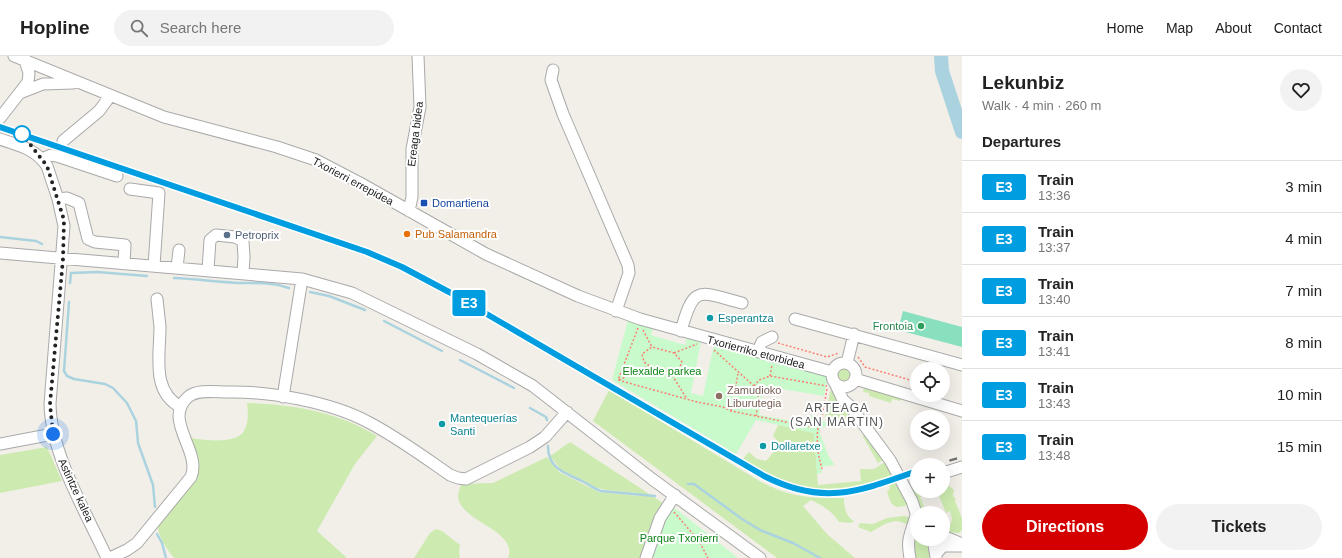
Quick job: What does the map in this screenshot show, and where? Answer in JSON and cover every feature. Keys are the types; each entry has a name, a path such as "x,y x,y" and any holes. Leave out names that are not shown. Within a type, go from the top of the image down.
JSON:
{"street":[{"name":"Txorierri errepidea","path":"9,56 19,57 110,96 185,123 298,154 331,168 516,269 616,311 681,331"},
{"name":"Ereaga bidea","path":"409,211 412,197 412,149 420,107 418,56"},
{"path":"0,118 28,82 29,73 19,57"},
{"path":"553,70 551,80 563,114 628,265 629,273 616,311"},
{"path":"20,93 43,84 63,82 83,84"},
{"path":"63,141 99,111 110,96"},
{"path":"0,139 36,153 42,159 51,155 60,156 117,176"},
{"name":"Astintze kalea","path":"42,159 47,166 64,220 63,259 50,404 53,434 60,455 109,558"},
{"path":"130,189 159,193 154,266"},
{"path":"58,199 67,198 79,203 88,239 95,242 125,245 124,263"},
{"path":"208,270 210,240 216,235 235,237 243,241 243,273"},
{"path":"177,268 179,250"},
{"path":"0,253 302,279 352,293 477,354 533,386 674,500 760,558"},
{"path":"283,397 302,279"},
{"path":"681,331 691,300 698,295 705,294 742,303"},
{"path":"157,299 160,326 160,381 166,395 174,404 181,407"},
{"path":"795,319 854,334 962,365"},
{"name":"Txorierriko etorbidea","path":"681,331 832,372"},
{"path":"847,364 854,334"},
{"path":"758,351 762,342 772,337"},
{"path":"850,406 853,368 847,364 840,364 832,372 833,380 836,383 843,400 850,406 890,460 913,506"},
{"path":"836,383 842,386 853,382 959,407"},
{"path":"109,558 127,550 136,543 191,477 194,464 180,426 181,407 188,396 198,392 221,395 250,392 331,407 368,422 450,475 466,479 530,447 545,437 567,412"},
{"path":"0,444 53,434"},
{"path":"950,471 962,467"},
{"path":"646,558 660,518 674,500"},
{"path":"910,537 907,541 910,558"},
{"path":"950,539 962,545"},
{"path":"936,556 942,546 962,545"},
{"path":"934,546 936,556"}],"path":[{"path":"618,380 638,328 642,328 652,347 674,353 680,359 681,365 679,369 670,372 648,366 644,362 642,354 652,347"},
{"path":"674,353 700,341"},
{"path":"712,347 738,373 754,386"},
{"path":"770,376 772,365"},
{"path":"618,380 648,366"},
{"path":"670,372 687,399"},
{"path":"732,411 738,373"},
{"path":"756,416 759,397 754,390 754,386 759,380 770,376 828,386 822,417 816,435 818,457 822,469"},
{"path":"618,380 722,407 732,411 811,427 820,420"},
{"path":"735,393 754,390"},
{"path":"674,500 674,512 699,541 708,558"}],"green space":[{"name":"Frontoia","path":"903,311 962,327 962,347 898,330"},
{"name":"Elexalde parkea","path":"628,320 653,328 651,335 685,345 687,338 701,341 691,393 703,396 714,344 823,374 828,377 824,396 764,386 759,415 807,424 810,415 820,417 827,425 820,429 820,433 829,457 835,465 821,467 822,473 817,474 814,433 756,420 736,454 612,380"},
{"path":"844,368 849,370 851,375 849,380 844,382 839,380 837,375 839,370"},
{"path":"864,388 901,398 900,401 892,399 891,403 869,396 869,393 863,392"},
{"path":"609,390 761,482 782,491 801,496 844,498 846,511 849,517 854,521 851,523 839,522 827,509 811,500 803,506 827,534 855,558 777,558 593,421"},
{"path":"832,390 849,415 848,421 839,421 825,417 830,392"},
{"path":"247,403 281,405 331,415 377,436 355,464 317,531 347,558 174,558 167,548 160,535 156,518 184,493 196,477 199,469 197,456 187,437 226,440 240,435 244,431 247,424"},
{"path":"778,425 814,433 818,485 861,481 860,469 874,469 885,462 906,503 906,506 896,507 891,503 887,492 890,488 885,479 846,489 828,491 811,490 778,480 761,472 742,460 749,452 757,459 766,461 780,444 773,436"},
{"path":"862,435 865,436 883,460 878,463"},
{"path":"570,442 666,505 644,558 508,558 509,548 505,540 468,513 461,505 458,496 461,484 493,483 547,457 559,472 599,492 639,496 638,493 606,490 594,487 561,470 550,456"},
{"path":"47,447 62,481 0,493 0,455"},
{"path":"950,487 954,490 953,496 956,499 955,501 962,518 962,530 959,533 950,532 952,519 950,506 943,506 940,498 950,498"},
{"path":"916,498 920,498 924,506 919,506"},
{"name":"Parque Txorierri","path":"671,505 738,558 649,558"},
{"path":"903,516 909,517 908,525 903,522 894,521 889,522 871,532 858,527 860,523 873,524 887,518"},
{"path":"436,529 442,531 460,545 460,558 414,558 430,533"},
{"path":"914,546 928,546 930,558 915,558"}],"waterway":[{"path":"941,56 942,71 962,132"},
{"path":"0,237 36,241 42,244"},
{"path":"70,283 71,273 97,272 147,276"},
{"path":"174,278 232,283 264,283 289,288"},
{"path":"310,292 329,296 365,310"},
{"path":"69,302 64,371 67,376 74,379 105,384 113,388 127,403 136,421 138,443 153,485 155,507"},
{"path":"384,321 442,351"},
{"path":"460,360 514,388"},
{"path":"530,408 546,417 547,420"},
{"path":"548,446 551,460 559,470 596,489 601,491 655,496"},
{"path":"688,484 694,484 742,519 760,530 793,543 820,558"},
{"path":"157,534 162,543 166,558"}],"railway":[{"path":"0,126 367,253 402,267 449,292 764,476 781,484 796,489 824,494 853,491 886,482"},
{"path":"950,460 962,457"},
{"path":"906,475 910,474"}],"train":[{"name":"E3","path":"0,127 333,240 367,252 402,267 449,292 764,476 785,486 810,493 844,493 857,491 910,473"}],"place":[{"name":"Domartiena","path":"424,203"},
{"name":"Pub Salamandra","path":"407,234"},
{"name":"Petroprix","path":"227,235"},
{"name":"Esperantza","path":"710,318"},
{"name":"Frontoia","path":"921,326"},
{"name":"Zamudioko Liburutegia","path":"719,396"},
{"name":"Mantequerías Santi","path":"442,424"},
{"name":"Dollaretxe","path":"763,446"}],"district":[{"name":"ARTEAGA (SAN MARTIN)","path":"837,415"}],"route":[{"path":"22,134 47,166 64,220 63,259 50,404 50,419 53,434"}]}
